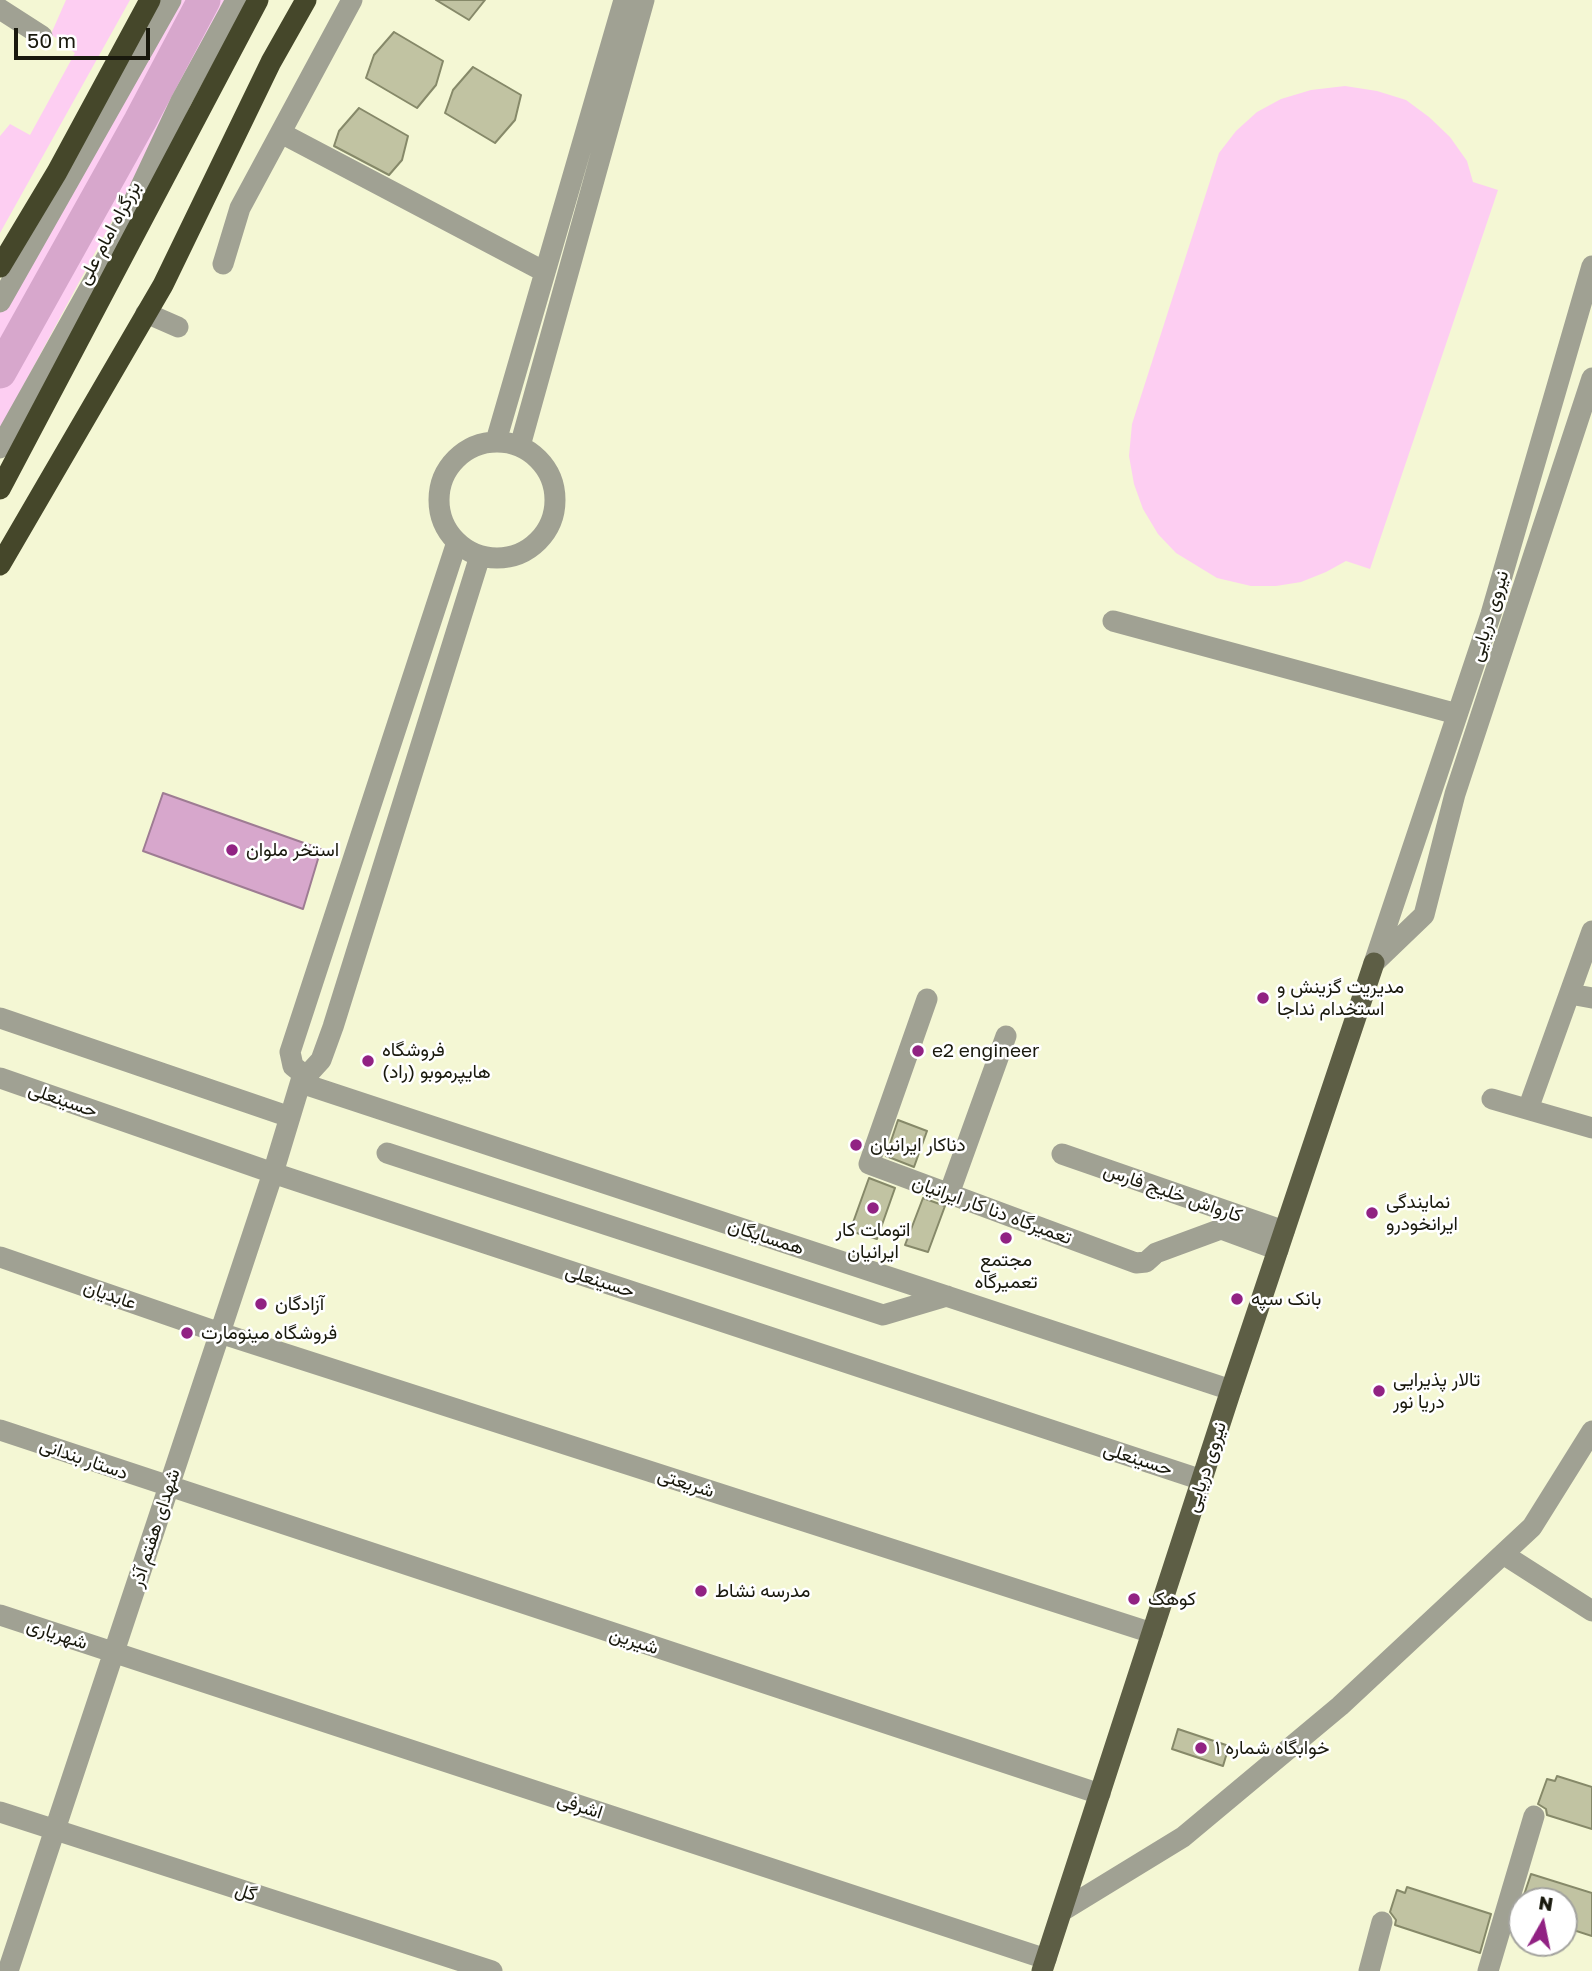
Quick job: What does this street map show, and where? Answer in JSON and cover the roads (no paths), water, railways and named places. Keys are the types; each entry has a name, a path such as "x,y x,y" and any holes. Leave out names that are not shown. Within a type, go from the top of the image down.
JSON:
{"highway":[{"path":"0,267 51,183 150,0"},
{"name":"بزرگراه امام علی","path":"0,489 258,0"},
{"path":"0,565 171,271 271,62 306,0"}],"main road":[{"name":"نیروی دریایی","path":"1044,1965 1231,1390 1374,963"}],"street":[{"path":"0,302 171,0"},
{"path":"0,448 111,250 181,101 236,0"},
{"path":"223,264 240,208 352,0"},
{"path":"496,441 624,0"},
{"path":"520,446 644,0"},
{"path":"0,9 42,36"},
{"path":"281,133 545,272"},
{"name":"نیروی دریایی","path":"1374,963 1491,614 1592,266"},
{"path":"146,313 178,327"},
{"name":"نیروی دریایی","path":"1374,963 1424,915 1455,794 1592,378"},
{"path":"496,441 520,446 533,453 547,468 555,487 556,508 550,527 537,543 520,554 500,559 480,556 463,548 450,535 441,519 438,501 441,482 449,466 462,453 478,444 496,441"},
{"path":"457,542 290,1052 293,1066 302,1079 321,1060 480,556"},
{"path":"1114,621 1457,714"},
{"path":"1528,1110 1592,931"},
{"path":"318,966 349,975"},
{"path":"1570,994 1592,998"},
{"name":"تعمیرگاه دنا کار ایرانیان","path":"927,999 869,1164 1136,1263 1146,1262 1156,1253 1220,1229 1281,1240"},
{"path":"0,1018 290,1117"},
{"path":"949,1194 1006,1036"},
{"name":"حسینعلی","path":"0,1078 273,1173 1202,1480"},
{"name":"شهدای هفتم آذر","path":"8,1971 302,1079"},
{"name":"همسایگان","path":"302,1079 1231,1390"},
{"path":"1492,1100 1592,1128"},
{"path":"387,1153 883,1315 947,1296"},
{"name":"کارواش خلیج فارس","path":"1062,1154 1281,1240"},
{"name":"عابدیان","path":"0,1257 220,1333"},
{"name":"شریعتی","path":"220,1333 1152,1633"},
{"name":"دستار بندانی","path":"0,1430 169,1488"},
{"path":"1062,1911 1183,1837 1340,1706 1532,1527 1592,1431"},
{"name":"شیرین","path":"169,1488 1100,1794"},
{"path":"1503,1554 1592,1611"},
{"name":"شهریاری","path":"0,1615 114,1653"},
{"name":"اشرفی","path":"114,1653 1044,1965"},
{"name":"گل","path":"0,1812 492,1971"},
{"path":"1488,1971 1534,1816"},
{"path":"1369,1971 1382,1922"}],"waterway":[{"path":"0,372 204,0"}],"place":[{"name":"استخر ملوان","path":"232,850"},
{"name":"مدیریت گزینش و استخدام نداجا","path":"1263,998"},
{"name":"e2 engineer","path":"918,1051"},
{"name":"فروشگاه هایپرموبو (راد)","path":"368,1061"},
{"name":"دناکار ایرانیان","path":"856,1145"},
{"name":"اتومات کار ایرانیان","path":"873,1208"},
{"name":"نمایندگی ایرانخودرو","path":"1372,1213"},
{"name":"مجتمع تعمیرگاه","path":"1006,1238"},
{"name":"بانک سپه","path":"1237,1299"},
{"name":"آزادگان","path":"261,1304"},
{"name":"فروشگاه مینومارت","path":"187,1333"},
{"name":"تالار پذیرایی دریا نور","path":"1379,1391"},
{"name":"مدرسه نشاط","path":"701,1591"},
{"name":"کوهک","path":"1134,1599"},
{"name":"خوابگاه شماره ۱","path":"1201,1748"}]}
